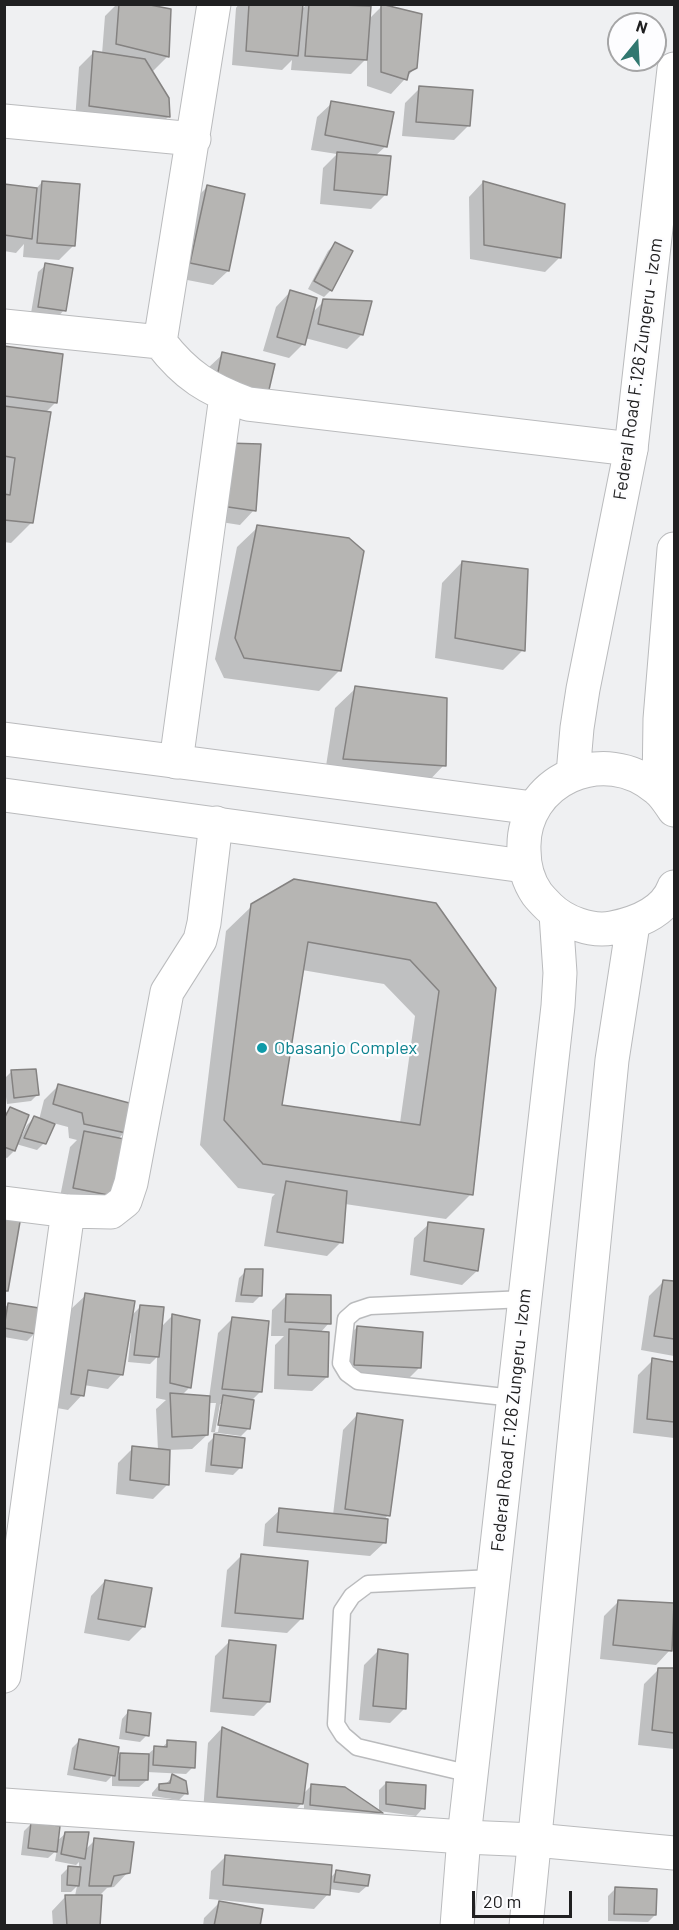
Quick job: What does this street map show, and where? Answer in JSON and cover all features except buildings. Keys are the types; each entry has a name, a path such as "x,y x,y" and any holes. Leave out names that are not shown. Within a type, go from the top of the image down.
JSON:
{"street":[{"path":"160,342 214,4"},
{"name":"Federal Road F.126 Zungeru - Izom","path":"573,774 583,689 631,449 675,69"},
{"path":"4,121 194,139"},
{"path":"4,326 160,342 174,360 193,378 226,396 248,404 631,449"},
{"path":"176,762 226,396"},
{"path":"667,800 660,719 675,549"},
{"path":"4,739 533,808"},
{"path":"667,800 640,776 618,769 596,768 573,774 553,785 533,808 523,838 524,866 536,893 556,914 580,926 607,929 633,924 655,911 674,890"},
{"path":"4,795 524,866"},
{"path":"4,1203 68,1212 111,1212 125,1201 131,1183 168,992 200,940 204,924 216,823"},
{"name":"Federal Road F.126 Zungeru - Izom","path":"457,1926 464,1837 558,1006 560,973 556,914"},
{"path":"526,1926 612,1060 633,924"},
{"path":"4,1676 68,1212"},
{"path":"4,1805 535,1840 675,1853"}],"lane":[{"path":"514,1398 358,1381 347,1373 341,1363 346,1319 355,1311 370,1306 525,1299"},
{"path":"471,1774 357,1747 343,1736 336,1724 342,1611 352,1596 368,1584 493,1578"}],"place":[{"name":"Obasanjo Complex","path":"262,1048"}]}
